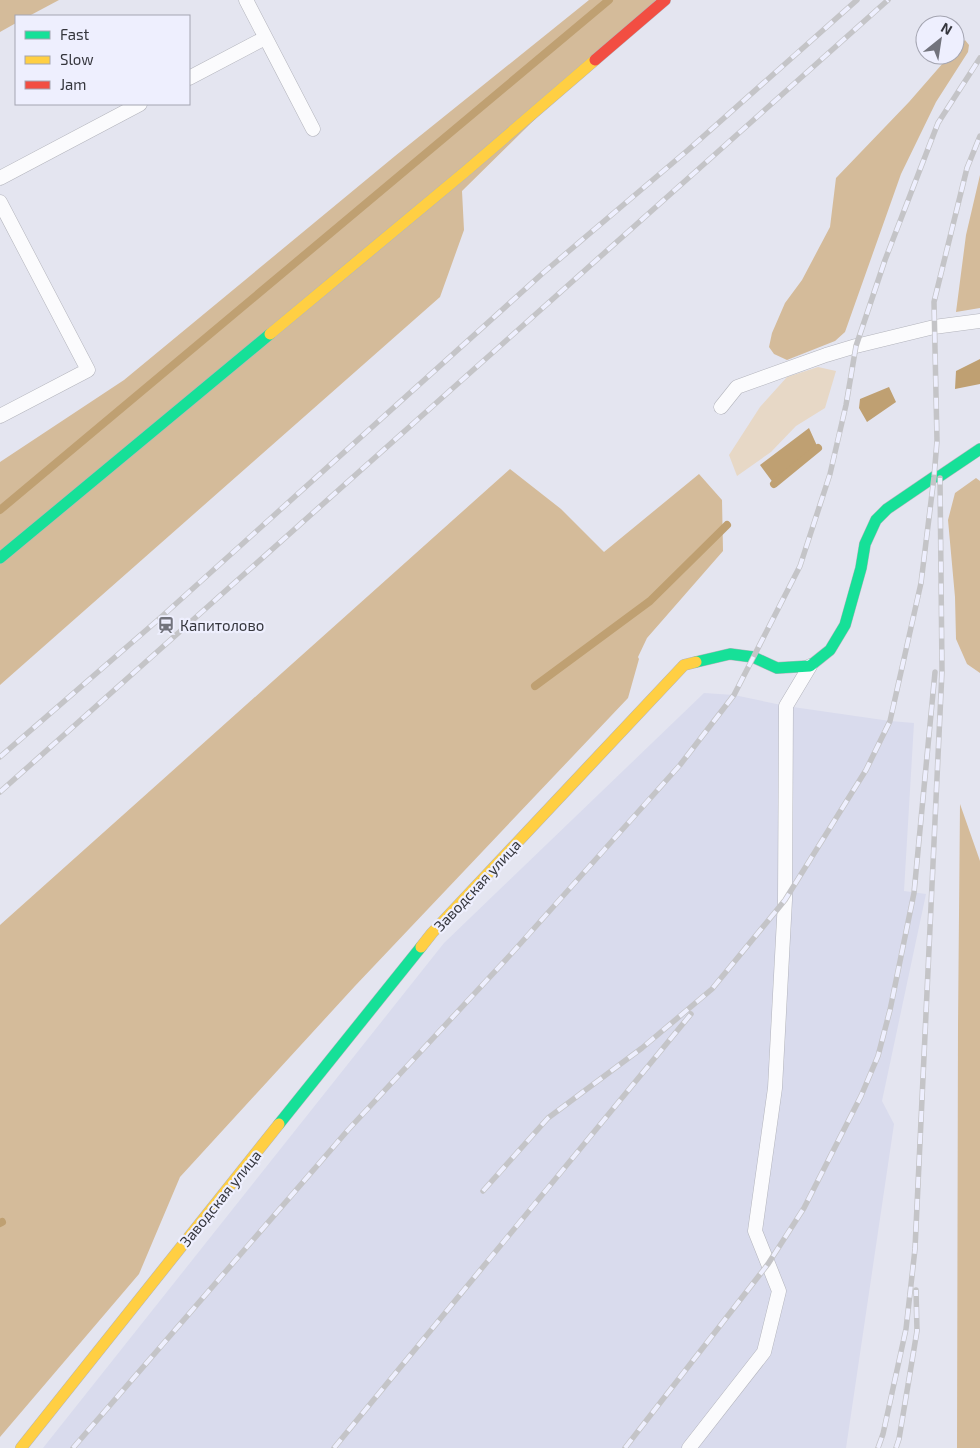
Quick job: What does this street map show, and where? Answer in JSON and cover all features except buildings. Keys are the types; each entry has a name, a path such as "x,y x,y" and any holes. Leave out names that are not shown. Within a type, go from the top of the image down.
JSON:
{"street":[{"path":"0,558 466,171 665,0"},
{"path":"810,666 830,650 845,625 861,568 864,544 876,520 887,509 980,449"},
{"name":"Заводская улица","path":"22,1448 432,933 684,665 730,654 753,657 777,668 810,666"}],"lane":[{"path":"246,0 313,129"},
{"path":"190,77 265,38"},
{"path":"0,178 138,105"},
{"path":"0,202 88,370 0,416"},
{"path":"721,407 737,387 826,355 934,327 980,322"},
{"path":"689,1448 764,1352 779,1291 755,1231 775,1088 785,900 786,706 810,666"}],"shaded area":[{"path":"0,0 59,0 31,15 15,15 15,24 0,32"},
{"path":"589,0 656,0 462,191 464,230 440,297 0,685 0,462 124,380 395,156"},
{"path":"965,40 969,45 965,57"},
{"path":"941,65 960,65 936,102 901,174 845,332 835,341 787,360 774,354 769,347 772,333 785,303 802,280 830,227 836,178 909,102"},
{"path":"980,175 980,308 956,312 966,235"},
{"path":"980,359 980,384 955,389 956,371"},
{"path":"818,367 836,371 825,408 796,426 771,452 737,476 729,455 760,407 787,377"},
{"path":"889,387 896,402 867,422 859,408 860,399"},
{"path":"809,428 818,448 774,484 760,465"},
{"path":"510,469 561,509 604,552 699,474 722,500 723,551 647,638 638,657 628,698 355,986 180,1177 139,1274 0,1437 0,925"},
{"path":"976,478 980,481 980,673 967,664 956,639 955,597 948,520 955,493"},
{"path":"704,693 734,695 786,706 914,723 904,891 926,894 882,1101 894,1124 846,1448 43,1448 444,943"},
{"path":"960,804 980,861 980,1448 957,1448"}],"waterway":[{"path":"0,510 609,0"},
{"path":"774,484 818,448"},
{"path":"535,686 650,601 727,525"}],"railway":[{"path":"0,757 159,619 543,273 688,150 857,0"},
{"path":"0,792 888,0"},
{"path":"73,1448 348,1130 512,953 680,765 734,695 800,566 830,474 846,405 856,346 885,260 938,123 980,58"},
{"path":"483,1191 548,1118 642,1048 712,989 785,900 866,770 890,721 921,583 934,477 937,441 934,302 967,168 980,136"},
{"path":"878,1448 883,1434 906,1329 915,1249 942,671 940,478"},
{"path":"625,1448 768,1264 804,1208 861,1096 878,1056 890,1010 914,893 935,672"},
{"path":"334,1448 691,1014"},
{"path":"896,1448 917,1331 916,1290"}],"traffic: fast":[{"path":"0,558 270,334"},
{"path":"696,662 730,654 753,657 777,668 810,666 830,650 845,625 861,568 865,544 876,520 887,509 980,449"},
{"path":"279,1124 421,947"}],"traffic: slow":[{"path":"270,334 466,171 595,60"},
{"path":"421,947 432,933 684,665 696,662"},
{"path":"21,1448 279,1124"}],"traffic: jam":[{"path":"595,60 665,0"}],"place":[{"name":"Капитолово","path":"166,625"}]}
